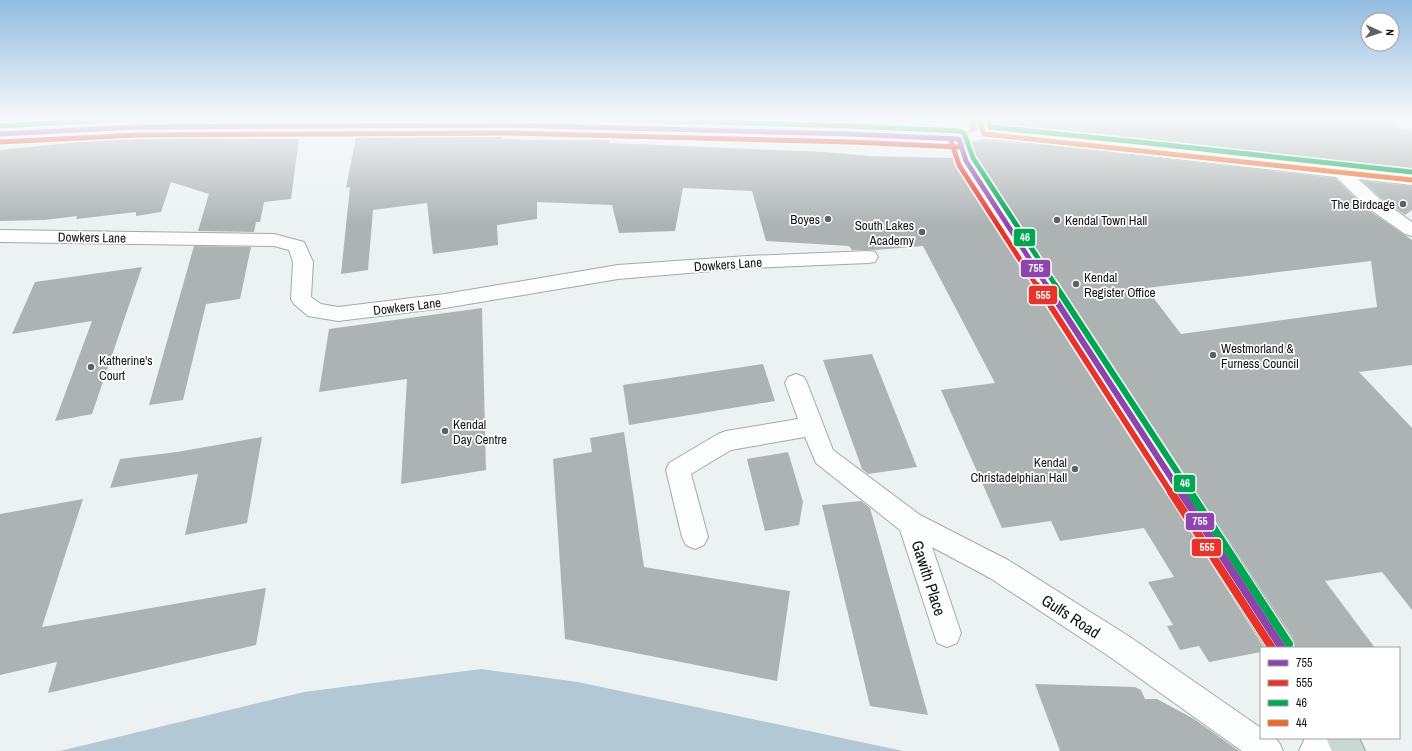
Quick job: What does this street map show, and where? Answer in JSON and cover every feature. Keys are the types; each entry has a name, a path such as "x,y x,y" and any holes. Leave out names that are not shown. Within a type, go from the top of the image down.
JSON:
{"highway":[{"path":"964,154 966,161 1281,647"},
{"path":"1342,739 1350,751"}],"street":[{"path":"1171,154 1412,180"},
{"path":"1342,173 1357,190 1412,230"},
{"name":"Dowkers Lane","path":"0,236 274,240 297,246 303,262 301,299 315,312 338,314 460,299 618,272 747,262 868,257"},
{"name":"Gulfs Road","path":"796,383 824,456 911,523 999,569 1120,647 1268,751"},
{"path":"696,537 678,470 726,442 812,426"},
{"name":"Gawith Place","path":"911,523 947,633"},
{"path":"1314,751 1322,739"}],"water":[{"path":"481,669 578,682 903,751 60,751 304,692"}],"building":[{"path":"0,154 297,154 291,199 264,202 260,222 256,222 254,232 198,231 209,194 171,182 161,212 136,216 136,212 76,219 77,216 44,220 0,221"},
{"path":"353,154 848,154 955,158 1263,647 1260,647 1260,652 1209,662 1199,646 1180,650 1167,626 1173,625 1148,582 1174,577 1144,528 1060,541 1051,521 1002,528 941,390 995,383 923,246 875,250 852,250 849,246 766,241 752,191 683,188 675,231 619,233 612,205 537,202 537,219 497,225 498,245 433,254 427,203 373,210 368,270 341,274 350,187 346,188"},
{"path":"973,154 1124,154 1335,178 1367,209 1412,240 1412,365 1359,372 1412,428 1412,610 1382,572 1325,581 1374,647 1297,647 1293,637 975,160","holes":["1371,261 1377,307 1181,334 1146,288"]},
{"path":"1230,154 1412,154 1412,173"},
{"path":"1362,181 1412,186 1412,210 1405,215 1382,199"},
{"path":"194,246 251,247 240,299 206,304 183,400 149,405"},
{"path":"142,267 92,414 55,421 92,321 12,334 35,282"},
{"name":"Kendal Day Centre","path":"482,308 486,470 401,484 407,379 319,392 329,329"},
{"path":"872,354 917,467 868,474 862,469 823,360"},
{"path":"763,364 775,401 629,425 623,385"},
{"path":"624,432 644,567 790,591 777,681 565,639 553,459 592,452 590,438"},
{"path":"262,437 247,523 185,535 198,474 110,488 120,459 177,452"},
{"path":"788,452 803,502 799,525 765,531 747,459"},
{"path":"83,499 42,627 266,588 256,645 48,693 57,662 0,675 0,514"},
{"path":"861,501 870,508 928,715 870,706 822,505"},
{"path":"1035,684 1135,687 1141,690 1145,699 1157,699 1194,719 1239,751 1060,751"}],"transit line":[{"name":"555","path":"955,154 959,165 1271,647"},
{"name":"755","path":"964,154 966,161 1281,647"},
{"name":"46","path":"972,154 1289,644"},
{"name":"44","path":"1174,154 1412,180"},
{"name":"46","path":"1249,154 1412,172"}],"place":[{"name":"The Birdcage","path":"1403,204"},
{"name":"Boyes","path":"828,219"},
{"name":"Kendal Town Hall","path":"1057,220"},
{"name":"South Lakes Academy","path":"922,232"},
{"name":"Kendal Register Office","path":"1076,284"},
{"name":"Westmorland & Furness Council","path":"1213,355"},
{"name":"Katherine's Court","path":"91,367"},
{"name":"Kendal Day Centre","path":"445,431"},
{"name":"Kendal Christadelphian Hall","path":"1075,469"}]}
